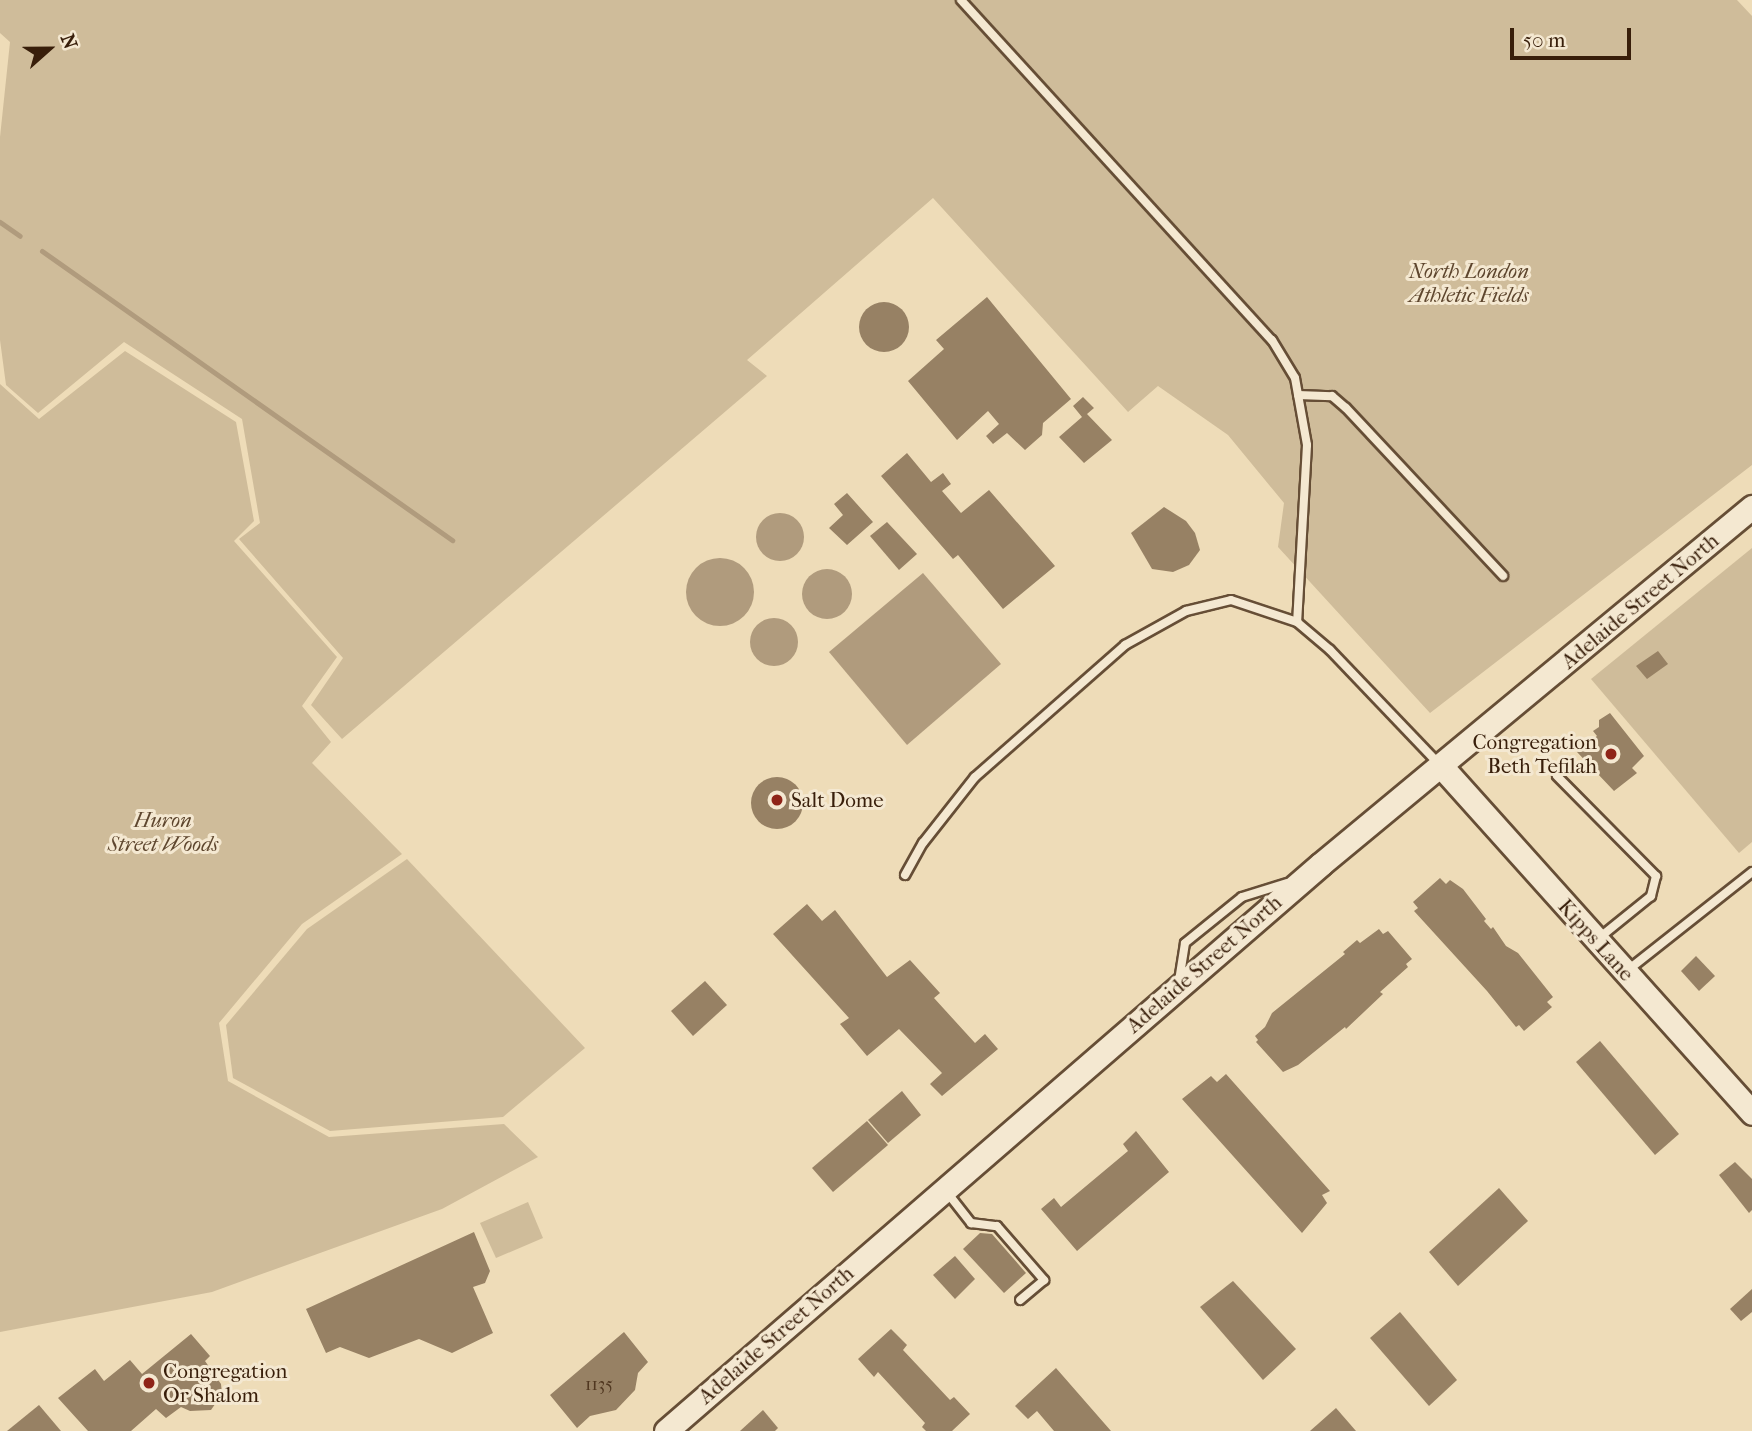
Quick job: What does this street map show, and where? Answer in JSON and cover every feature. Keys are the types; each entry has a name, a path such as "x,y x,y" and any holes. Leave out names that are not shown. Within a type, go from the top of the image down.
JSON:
{"main road":[{"name":"Adelaide Street North","path":"666,1431 1303,878 1752,507"},
{"name":"Kipps Lane","path":"1441,766 1752,1113"}],"lane":[{"path":"961,0 1272,340 1295,378 1307,445 1297,622"},
{"path":"1298,395 1332,396 1346,408 1503,576"},
{"path":"905,875 923,843 975,777 1125,645 1186,611 1231,600 1297,622 1330,650 1441,766"},
{"path":"1558,776 1656,876 1651,895 1597,940"},
{"path":"1625,972 1752,872"},
{"path":"944,1189 971,1223 997,1226 1044,1280 1020,1300"}],"green space":[{"name":"North London Athletic Fields","path":"0,0 1737,0 1752,16 1752,465 1430,713 1278,547 1284,503 1228,435 1158,386 1128,412 933,198 747,360 767,376 342,739 311,705 343,658 239,539 260,523 242,419 124,342 38,413 6,385 0,340 0,137 10,42 0,33"},
{"name":"Huron Street Woods","path":"125,351 236,422 254,521 234,541 337,657 302,706 331,742 312,763 402,854 302,924 219,1023 228,1081 329,1137 504,1124 538,1157 442,1209 212,1292 0,1332 0,384 39,419"},
{"path":"1752,548 1752,842 1739,853 1591,679"},
{"path":"407,859 585,1048 503,1117 330,1131 233,1078 226,1025 307,929"},
{"path":"528,1202 543,1238 496,1258 480,1223"}],"shaded area":[{"path":"780,513 797,520 804,537 797,554 780,561 763,554 756,537 763,520"},
{"path":"720,558 733,561 744,568 751,579 754,592 751,605 744,616 733,623 720,626 707,623 696,616 689,605 686,592 689,579 696,568 707,561"},
{"path":"827,569 844,577 852,594 844,611 827,619 810,611 802,594 810,577"},
{"path":"923,573 1001,664 907,745 829,652"},
{"path":"774,618 791,625 798,642 791,659 774,666 757,659 750,642 757,625"}],"building":[{"path":"987,297 1071,399 1043,423 1042,435 1025,450 1007,433 993,444 986,436 999,424 988,411 957,440 908,381 944,349 936,340"},
{"path":"884,302 902,309 909,327 902,345 884,352 866,345 859,327 866,309"},
{"path":"1083,397 1094,408 1087,414 1112,440 1084,463 1059,437 1082,417 1073,406"},
{"path":"907,453 931,482 943,473 951,484 942,491 961,513 989,490 1055,566 1003,609 958,555 953,559 881,476"},
{"path":"847,493 873,522 847,545 829,528 843,515 834,504"},
{"path":"1164,507 1186,521 1195,533 1200,550 1189,565 1173,572 1152,569 1131,533"},
{"path":"887,522 917,554 899,570 870,536"},
{"path":"1658,651 1668,664 1647,679 1636,666"},
{"name":"Congregation Beth Tefilah","path":"1610,713 1644,756 1632,768 1637,773 1614,791 1577,752 1597,736 1593,731 1599,727 1599,720"},
{"name":"Salt Dome","path":"777,777 796,784 803,803 796,822 777,829 758,822 751,803 758,784"},
{"path":"1440,878 1446,884 1450,880 1463,889 1486,919 1484,921 1491,929 1493,927 1506,946 1518,953 1553,997 1547,1002 1552,1007 1524,1031 1519,1025 1516,1027 1414,911 1418,908 1413,902"},
{"path":"807,904 822,921 835,910 887,977 910,960 940,993 934,998 975,1043 985,1034 998,1049 942,1096 930,1084 942,1073 899,1029 867,1056 840,1024 849,1018 773,934"},
{"path":"1379,929 1383,934 1388,931 1412,959 1406,964 1408,967 1380,992 1383,994 1346,1029 1345,1027 1298,1065 1283,1072 1256,1042 1258,1040 1255,1036 1265,1027 1272,1013 1345,954 1343,952 1357,940 1360,943"},
{"path":"1696,956 1715,976 1699,991 1681,971"},
{"path":"705,981 727,1005 693,1036 671,1011"},
{"path":"1600,1041 1679,1134 1655,1155 1576,1062"},
{"path":"1226,1074 1330,1191 1322,1195 1327,1203 1302,1233 1182,1099 1211,1076 1217,1082"},
{"path":"902,1091 921,1115 888,1143 868,1120"},
{"path":"867,1121 888,1145 833,1192 812,1168"},
{"path":"1136,1131 1169,1172 1077,1251 1041,1209 1054,1198 1061,1207 1128,1151 1123,1144"},
{"path":"1735,1162 1752,1179 1752,1210 1749,1213 1719,1175"},
{"path":"1499,1188 1528,1221 1458,1286 1429,1252"},
{"path":"474,1232 490,1271 485,1283 473,1287 493,1333 452,1353 419,1339 369,1358 340,1347 326,1353 306,1309"},
{"path":"980,1233 992,1234 1026,1273 1004,1293 963,1249"},
{"path":"955,1256 975,1279 955,1299 933,1275"},
{"path":"1233,1281 1296,1349 1263,1380 1200,1307"},
{"path":"1752,1289 1752,1312 1741,1321 1730,1309"},
{"path":"1400,1312 1457,1380 1429,1406 1370,1338"},
{"path":"891,1329 907,1345 903,1350 950,1400 954,1397 970,1414 952,1431 926,1431 922,1427 925,1423 878,1372 874,1377 858,1359"},
{"path":"624,1332 648,1362 638,1373 635,1390 616,1410 590,1416 577,1428 550,1395"},
{"name":"Congregation Or Shalom","path":"191,1334 210,1356 205,1361 221,1384 222,1394 211,1410 190,1411 181,1407 166,1418 156,1409 131,1431 88,1431 58,1398 95,1369 104,1381 130,1360 142,1374"},
{"path":"1056,1368 1111,1431 1054,1431 1037,1411 1028,1419 1015,1406"},
{"path":"39,1405 61,1431 7,1431"},
{"path":"1336,1408 1356,1431 1310,1431"},
{"path":"763,1410 778,1428 775,1431 740,1431"}],"waterway":[{"path":"0,222 20,236"},
{"path":"42,251 452,540"}],"place":[{"name":"Congregation Beth Tefilah","path":"1611,754"},
{"name":"Salt Dome","path":"777,800"},
{"name":"Congregation Or Shalom","path":"149,1383"}]}
